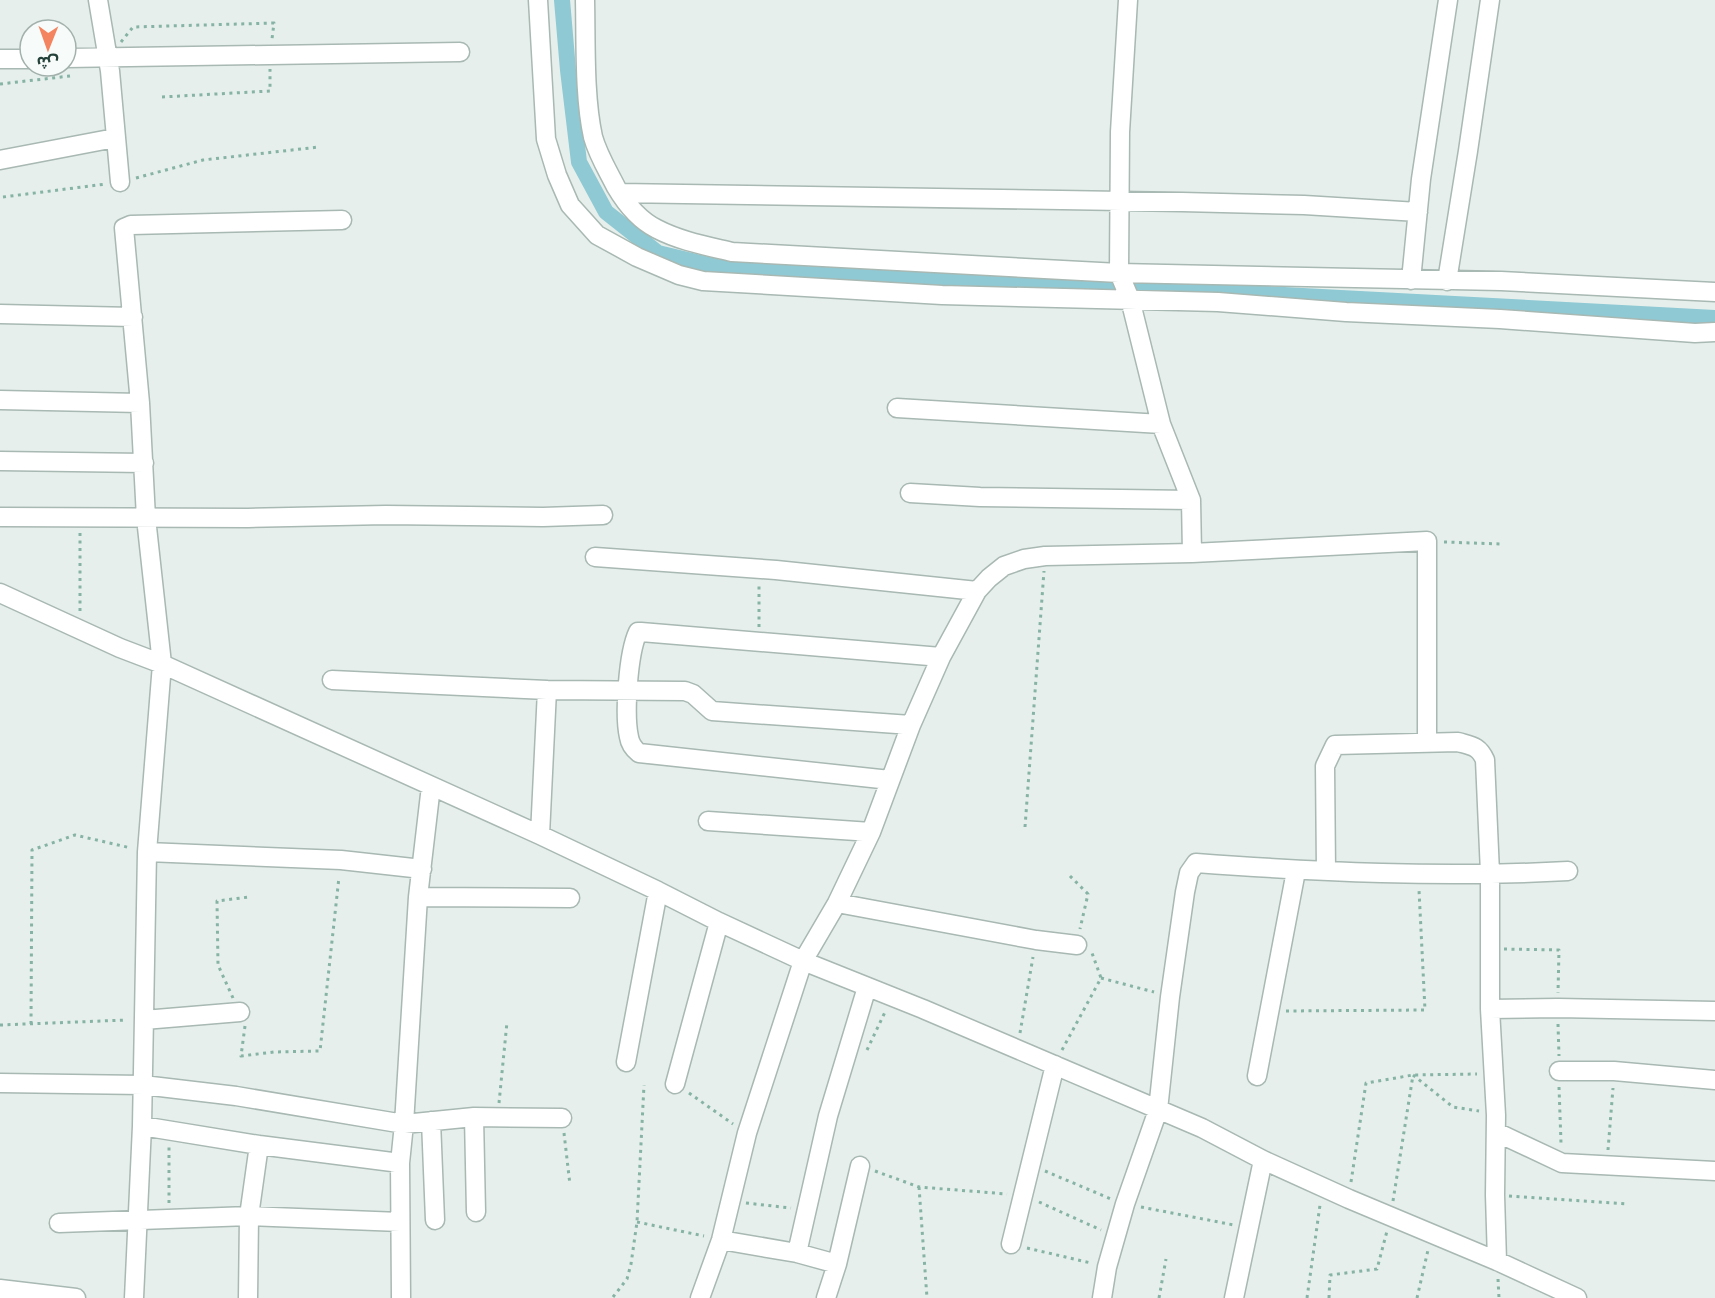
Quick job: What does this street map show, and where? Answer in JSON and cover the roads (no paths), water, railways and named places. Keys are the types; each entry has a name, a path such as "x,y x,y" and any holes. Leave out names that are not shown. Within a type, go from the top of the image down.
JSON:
{"street":[{"path":"538,0 546,139 556,175 570,205 597,235 637,257 679,275 703,281 942,295 1218,302 1346,312 1695,333 1715,332"},
{"path":"585,0 589,114 600,158 620,194 641,219 657,229 697,244 732,252 1119,273 1501,281 1715,292"},
{"path":"1128,0 1120,132 1119,273 1130,299 1161,424 1191,500 1192,553"},
{"path":"1411,280 1435,80 1448,0"},
{"path":"1447,280 1490,0"},
{"path":"105,1 107,58 120,182"},
{"path":"78,58 270,53 460,52"},
{"path":"0,59 18,58"},
{"path":"0,160 115,138"},
{"path":"620,194 1304,205 1418,212"},
{"path":"134,1298 142,1126 147,852 162,664 146,518 140,403 125,226 342,220"},
{"path":"0,314 133,316"},
{"path":"0,400 140,403"},
{"path":"897,408 1161,424"},
{"path":"0,460 144,463"},
{"path":"910,493 992,498 1191,500"},
{"path":"0,518 603,515"},
{"path":"700,1298 721,1240 747,1133 803,961 837,903 871,832 911,725 941,657 977,591 1004,566 1024,559 1045,556 1192,553 1427,541 1427,743"},
{"path":"595,557 977,591"},
{"path":"0,593 540,835 803,961 1202,1128 1263,1160 1349,1199 1497,1261 1577,1298"},
{"path":"890,780 644,755 634,749 628,736 629,662 638,632 941,657"},
{"path":"332,680 547,690 689,692 707,708 721,712 911,725"},
{"path":"540,835 547,690"},
{"path":"1326,871 1325,766 1335,746 1458,742 1481,751 1485,760 1490,873 1490,1010 1496,1123 1497,1261"},
{"path":"401,1298 400,1163 418,897 431,786"},
{"path":"708,821 871,832"},
{"path":"147,852 341,860 422,868"},
{"path":"1102,1298 1107,1267 1125,1204 1158,1110 1170,997 1185,892 1189,873 1196,863 1296,871 1490,873 1568,871"},
{"path":"1257,1076 1296,871"},
{"path":"626,1062 658,891"},
{"path":"418,897 570,897"},
{"path":"837,903 1036,940 1077,945"},
{"path":"675,1084 719,922"},
{"path":"797,1253 828,1116 867,987"},
{"path":"1490,1010 1558,1008 1715,1011"},
{"path":"144,1020 240,1012"},
{"path":"1011,1244 1054,1065"},
{"path":"1559,1071 1614,1071 1715,1080"},
{"path":"0,1083 143,1085 236,1096 404,1124 474,1117 561,1118"},
{"path":"474,1117 477,1212"},
{"path":"431,1121 435,1220"},
{"path":"1496,1123 1562,1163 1715,1171"},
{"path":"142,1126 259,1145 400,1163"},
{"path":"248,1298 249,1216 259,1145"},
{"path":"1234,1298 1263,1160"},
{"path":"826,1298 837,1264 860,1166"},
{"path":"59,1223 249,1216 400,1222"},
{"path":"721,1240 797,1253 837,1264"},
{"path":"0,1289 76,1298"}],"waterway":[{"path":"562,0 579,162 606,212 658,253 717,267 1715,318"}]}
